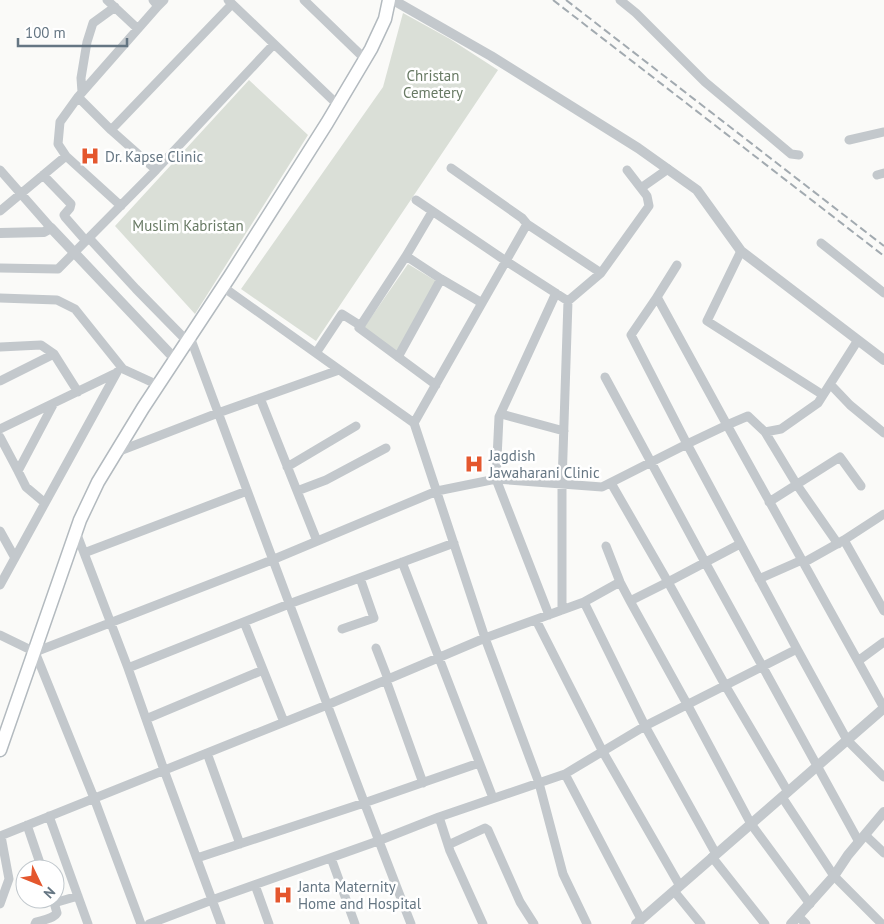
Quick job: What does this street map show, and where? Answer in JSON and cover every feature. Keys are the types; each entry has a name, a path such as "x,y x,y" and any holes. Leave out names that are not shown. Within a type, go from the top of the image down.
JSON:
{"main road":[{"path":"0,750 80,520 98,482 338,105 365,59 385,19 389,0"}],"street":[{"path":"107,0 138,29"},
{"path":"304,0 365,59"},
{"path":"393,0 491,56 638,148 668,169 697,190 740,251 858,340 882,354"},
{"path":"620,0 636,13 705,82 791,154 799,155"},
{"path":"121,206 66,156 58,144 60,122 80,94 138,29 158,2"},
{"path":"111,130 230,2 338,105"},
{"path":"115,7 93,23 87,42 80,94 111,130 156,170"},
{"path":"0,268 58,269 156,170 274,44"},
{"path":"849,140 884,132"},
{"path":"0,211 66,156"},
{"path":"451,168 522,218 527,224 601,273"},
{"path":"641,188 668,169"},
{"path":"0,170 74,253 175,359"},
{"path":"562,610 562,484 568,301 601,273 649,206 648,196 627,170"},
{"path":"43,175 71,204 64,215 65,217 188,339 218,413 407,923"},
{"path":"416,200 568,301"},
{"path":"432,212 359,328 436,385"},
{"path":"414,423 527,224"},
{"path":"0,233 44,232 51,228"},
{"path":"821,243 884,292"},
{"path":"740,251 707,321 823,395"},
{"path":"406,256 482,303"},
{"path":"677,266 631,335 740,544 848,740 884,777"},
{"path":"398,357 441,279"},
{"path":"223,287 414,423 485,638 539,783 563,874 587,924"},
{"path":"549,615 496,479 499,417 556,293"},
{"path":"564,774 638,922 884,708 657,297"},
{"path":"0,298 57,300 75,309 120,371 158,385"},
{"path":"316,353 342,314 361,326"},
{"path":"765,432 781,429 818,403 858,340"},
{"path":"0,347 41,346 54,354 78,392"},
{"path":"0,381 54,354"},
{"path":"117,452 218,413 339,370"},
{"path":"0,429 120,371"},
{"path":"0,585 120,371"},
{"path":"605,377 650,463 818,765 862,838 884,853"},
{"path":"830,384 884,433"},
{"path":"260,398 317,541"},
{"path":"18,471 54,403"},
{"path":"500,414 564,431"},
{"path":"34,652 272,560 436,491 496,479 602,487 748,416 765,432 796,485 841,542 884,611"},
{"path":"287,466 356,426"},
{"path":"0,438 26,487 45,503"},
{"path":"297,491 326,480 386,448"},
{"path":"769,502 840,457 861,486"},
{"path":"611,483 785,794 834,876 882,924"},
{"path":"84,553 247,491"},
{"path":"759,579 841,542 884,514"},
{"path":"0,531 15,558"},
{"path":"76,532 111,622 221,924"},
{"path":"128,668 289,604 454,543"},
{"path":"630,601 740,544"},
{"path":"606,546 620,582 751,824 810,904"},
{"path":"402,562 493,798"},
{"path":"342,629 374,618 360,578"},
{"path":"0,904 9,879 1,836 326,705 485,638 584,602 620,582"},
{"path":"584,602 645,726 714,856 766,924"},
{"path":"536,620 603,752 677,888 701,924"},
{"path":"244,622 284,722"},
{"path":"0,635 34,652 94,798 141,924"},
{"path":"858,661 884,642"},
{"path":"376,648 423,782"},
{"path":"149,924 168,921 212,900 378,841 439,817 564,774 645,726 797,649"},
{"path":"146,719 263,670"},
{"path":"207,753 240,844"},
{"path":"197,858 479,763"},
{"path":"799,922 810,904 884,812"},
{"path":"49,816 88,924"},
{"path":"439,817 448,845 483,924"},
{"path":"27,825 39,859"},
{"path":"448,845 485,828 488,830 520,902 534,924"},
{"path":"331,858 355,924"},
{"path":"255,885 269,924"},
{"path":"65,899 78,896"},
{"path":"35,924 57,914 56,909"}],"green space":[{"name":"Christan Cemetery","path":"403,13 450,39 498,70 316,341 241,289 383,87"},
{"name":"Muslim Kabristan","path":"249,80 308,135 195,314 115,226"},
{"path":"408,264 436,281 397,351 363,329"}],"railway":[{"path":"553,0 884,256"},
{"path":"566,0 884,246"}],"place":[{"name":"Dr. Kapse Clinic","path":"90,156"},
{"name":"Jagdish Jawaharani Clinic","path":"474,464"},
{"name":"Janta Maternity Home and Hospital","path":"283,895"}]}
